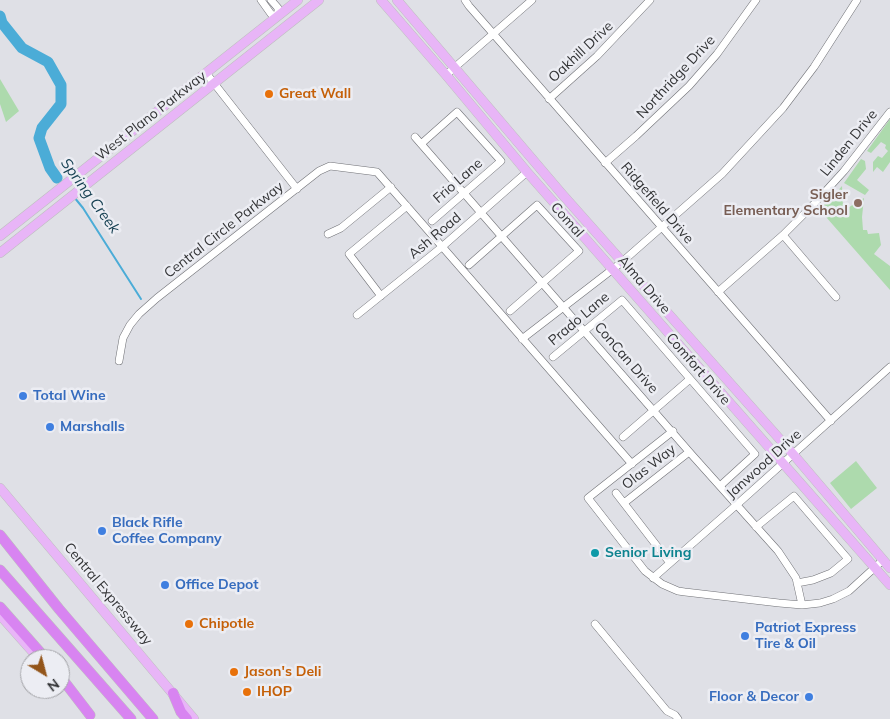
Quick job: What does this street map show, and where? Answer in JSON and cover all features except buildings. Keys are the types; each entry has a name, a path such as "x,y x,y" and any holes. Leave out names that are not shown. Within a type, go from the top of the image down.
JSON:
{"highway":[{"path":"0,535 59,609 153,719"},
{"path":"0,570 131,719"},
{"path":"0,607 37,649"},
{"path":"70,689 91,717"},
{"path":"173,693 181,712 187,719"}],"main road":[{"name":"West Plano Parkway","path":"0,236 298,0"},
{"name":"West Plano Parkway","path":"0,253 319,0"},
{"name":"Alma Drive","path":"381,0 526,172 890,585"},
{"name":"Alma Drive","path":"397,0 541,170 793,454 890,568"},
{"path":"92,164 100,174"},
{"name":"Central Expressway","path":"0,488 194,719"},
{"path":"0,615 30,649"},
{"path":"70,693 91,717"}],"street":[{"path":"261,0 271,14 278,16 286,26"},
{"path":"271,0 278,8 278,16"},
{"name":"Ridgefield Drive","path":"466,0 493,34 831,421"},
{"path":"446,75 532,0"},
{"name":"Oakhill Drive","path":"549,98 597,56 650,0"},
{"name":"Northridge Drive","path":"605,163 689,86 717,54 756,0"},
{"path":"522,339 613,270 722,174 783,108 814,67 857,0"},
{"path":"206,73 298,188"},
{"name":"Frio Lane","path":"421,144 457,112 501,161 432,221"},
{"name":"Linden Drive","path":"718,292 783,235 844,171 890,112"},
{"name":"ConCan Drive","path":"415,137 565,307 689,452 778,551 798,583 802,605"},
{"name":"Central Circle Parkway","path":"119,361 123,338 130,325 140,314 170,288 319,171 330,166 377,172 391,187"},
{"name":"Ash Road","path":"357,315 443,246 526,172"},
{"path":"328,234 341,228 391,187 632,464"},
{"name":"Comal","path":"502,235 537,205 579,252 543,283"},
{"path":"381,296 349,254 407,206"},
{"path":"469,265 502,235"},
{"path":"783,235 836,297"},
{"path":"510,311 543,283"},
{"name":"Prado Lane","path":"553,357 622,300"},
{"name":"Comfort Drive","path":"622,300 755,454 720,486"},
{"name":"Janwood Drive","path":"653,578 890,367"},
{"path":"623,437 690,379"},
{"path":"672,431 588,498 645,572 653,578 678,591 802,605 820,603 850,591 883,560"},
{"name":"Olas Way","path":"624,503 689,452"},
{"path":"616,492 670,563"},
{"path":"756,527 794,496 848,559 831,573 798,583"},
{"path":"595,624 667,715 675,715 678,719"}],"green space":[{"path":"0,79 19,111 6,122 0,104"},
{"path":"890,119 890,162 883,172 877,167 873,172 873,162 878,156 882,158 888,151 885,148 886,145 881,142 871,153 867,151"},
{"path":"861,159 865,161 866,169 857,180 869,190 865,195 844,183"},
{"path":"842,186 844,208 846,209 864,198 863,230 867,230 868,234 879,233 881,245 874,254 890,266 890,290 819,209"},
{"path":"856,461 877,488 851,509 830,483"}],"waterway":[{"name":"Spring Creek","path":"0,16 2,23 22,48 48,62 61,85 61,104 42,128 39,138 50,168 57,178"},
{"name":"Spring Creek","path":"57,178 62,184"},
{"name":"Spring Creek","path":"74,197 141,299"}],"place":[{"name":"Great Wall","path":"269,94"},
{"name":"Sigler Elementary School","path":"858,203"},
{"name":"Total Wine","path":"23,396"},
{"name":"Marshalls","path":"50,427"},
{"name":"Black Rifle Coffee Company","path":"102,531"},
{"name":"Senior Living","path":"595,553"},
{"name":"Office Depot","path":"165,585"},
{"name":"Chipotle","path":"189,624"},
{"name":"Patriot Express Tire & Oil","path":"745,636"},
{"name":"Jason's Deli","path":"234,672"},
{"name":"IHOP","path":"247,692"},
{"name":"Floor & Decor","path":"809,697"}]}
